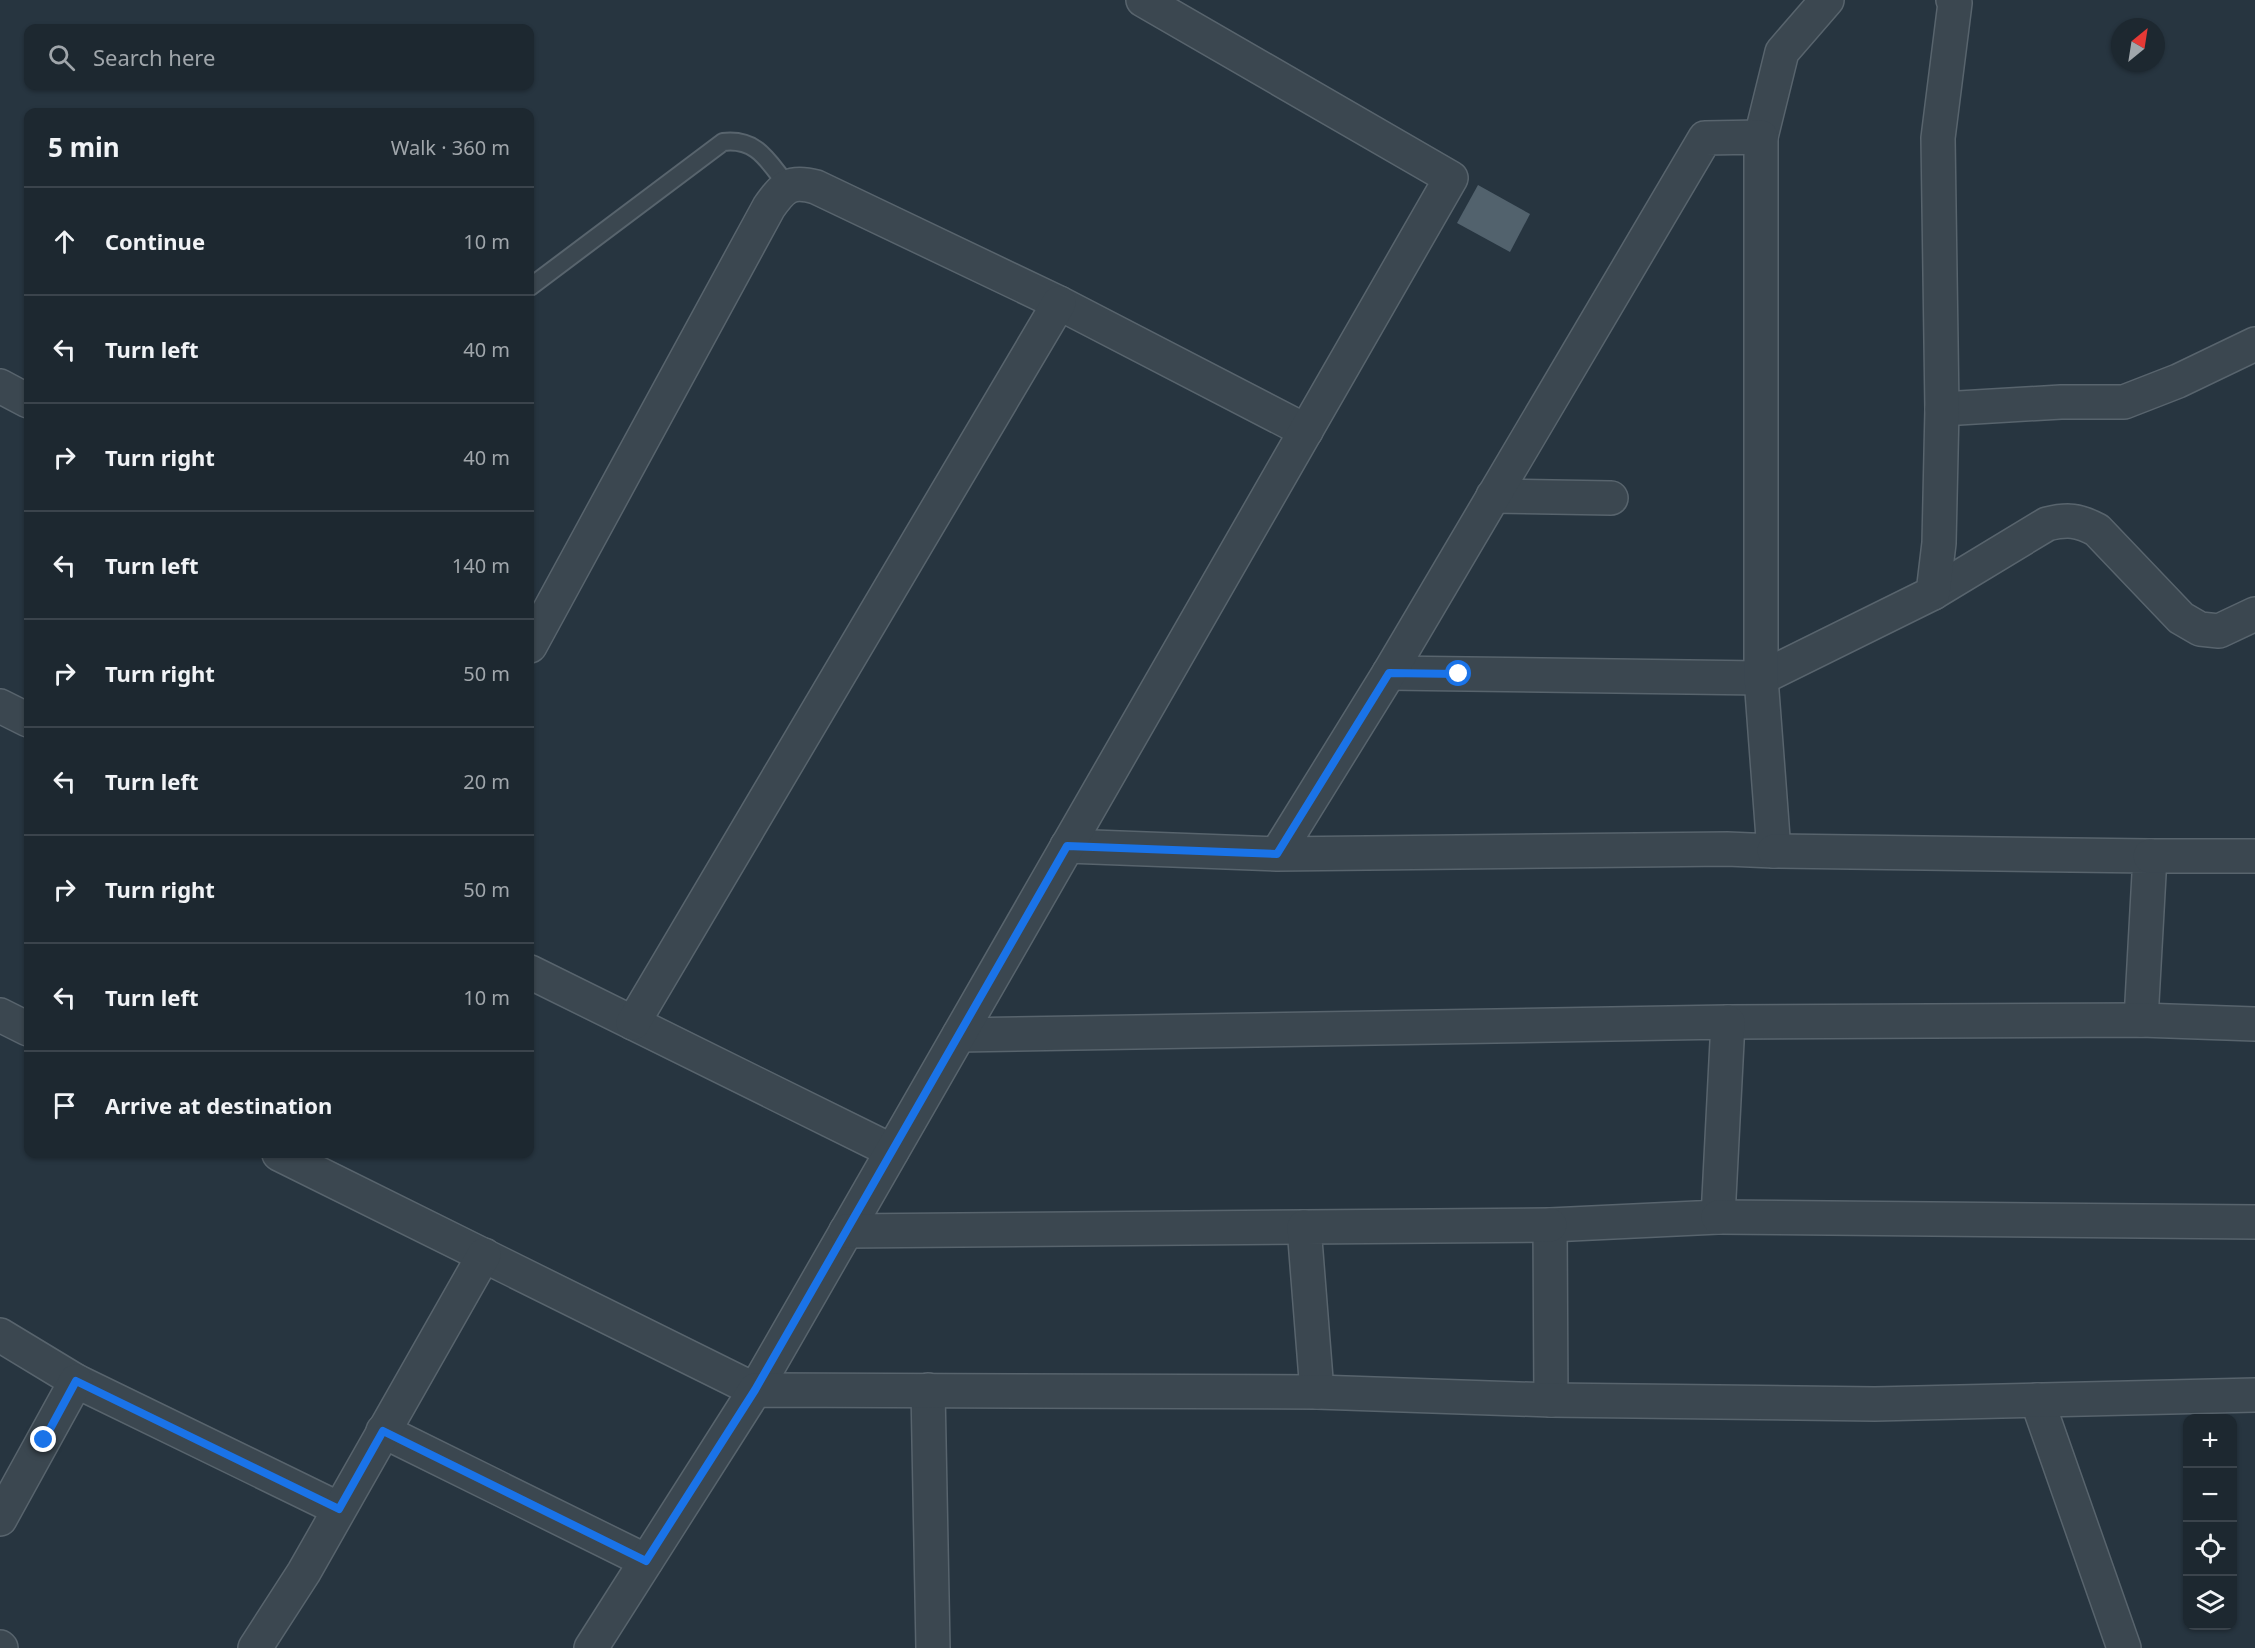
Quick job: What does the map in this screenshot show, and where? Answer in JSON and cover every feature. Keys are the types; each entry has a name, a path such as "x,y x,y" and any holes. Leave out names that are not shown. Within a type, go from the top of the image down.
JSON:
{"street":[{"path":"591,1648 755,1390 1451,178 1143,0"},
{"path":"1774,851 1761,678 1761,137 1782,52 1827,0"},
{"path":"1933,593 1939,543 1942,409 1938,138 1955,3 1953,0"},
{"path":"1277,854 1389,673 1705,138 1761,137"},
{"path":"534,639 768,207 788,186 802,183 816,187 1059,303 1306,431"},
{"path":"633,1023 1059,303"},
{"path":"1942,409 2061,402 2124,402 2255,344"},
{"path":"0,386 24,399"},
{"path":"1493,496 1611,498"},
{"path":"1389,673 1761,678 1933,593 2047,524 2061,521 2080,521 2097,530 2181,618 2200,629 2219,631 2255,614"},
{"path":"0,706 24,718"},
{"path":"0,733 24,730"},
{"path":"1067,846 1277,854 1727,849 2255,856"},
{"path":"2141,1020 2150,856"},
{"path":"534,974 892,1151"},
{"path":"0,1015 24,1027"},
{"path":"958,1035 1728,1022 2141,1020 2255,1024"},
{"path":"1718,1216 1728,1022"},
{"path":"287,1158 755,1390 1317,1392 1551,1400 1875,1404 2255,1395"},
{"path":"846,1231 1550,1225 1718,1216 2255,1222"},
{"path":"1550,1225 1551,1400"},
{"path":"1304,1227 1317,1392"},
{"path":"255,1648 304,1572 484,1255"},
{"path":"0,1335 76,1381 339,1509"},
{"path":"0,1519 76,1381"},
{"path":"928,1390 933,1648"},
{"path":"2037,1400 2124,1648"},
{"path":"383,1431 646,1561"}],"lane":[{"path":"534,284 723,142 743,142 756,148 788,186"}],"building":[{"path":"1478,185 1530,214 1510,252 1457,223"}],"route":[{"path":"44,1440 76,1381 339,1509 383,1431 646,1561 755,1390 1067,846 1277,854 1389,673 1459,674"}]}
